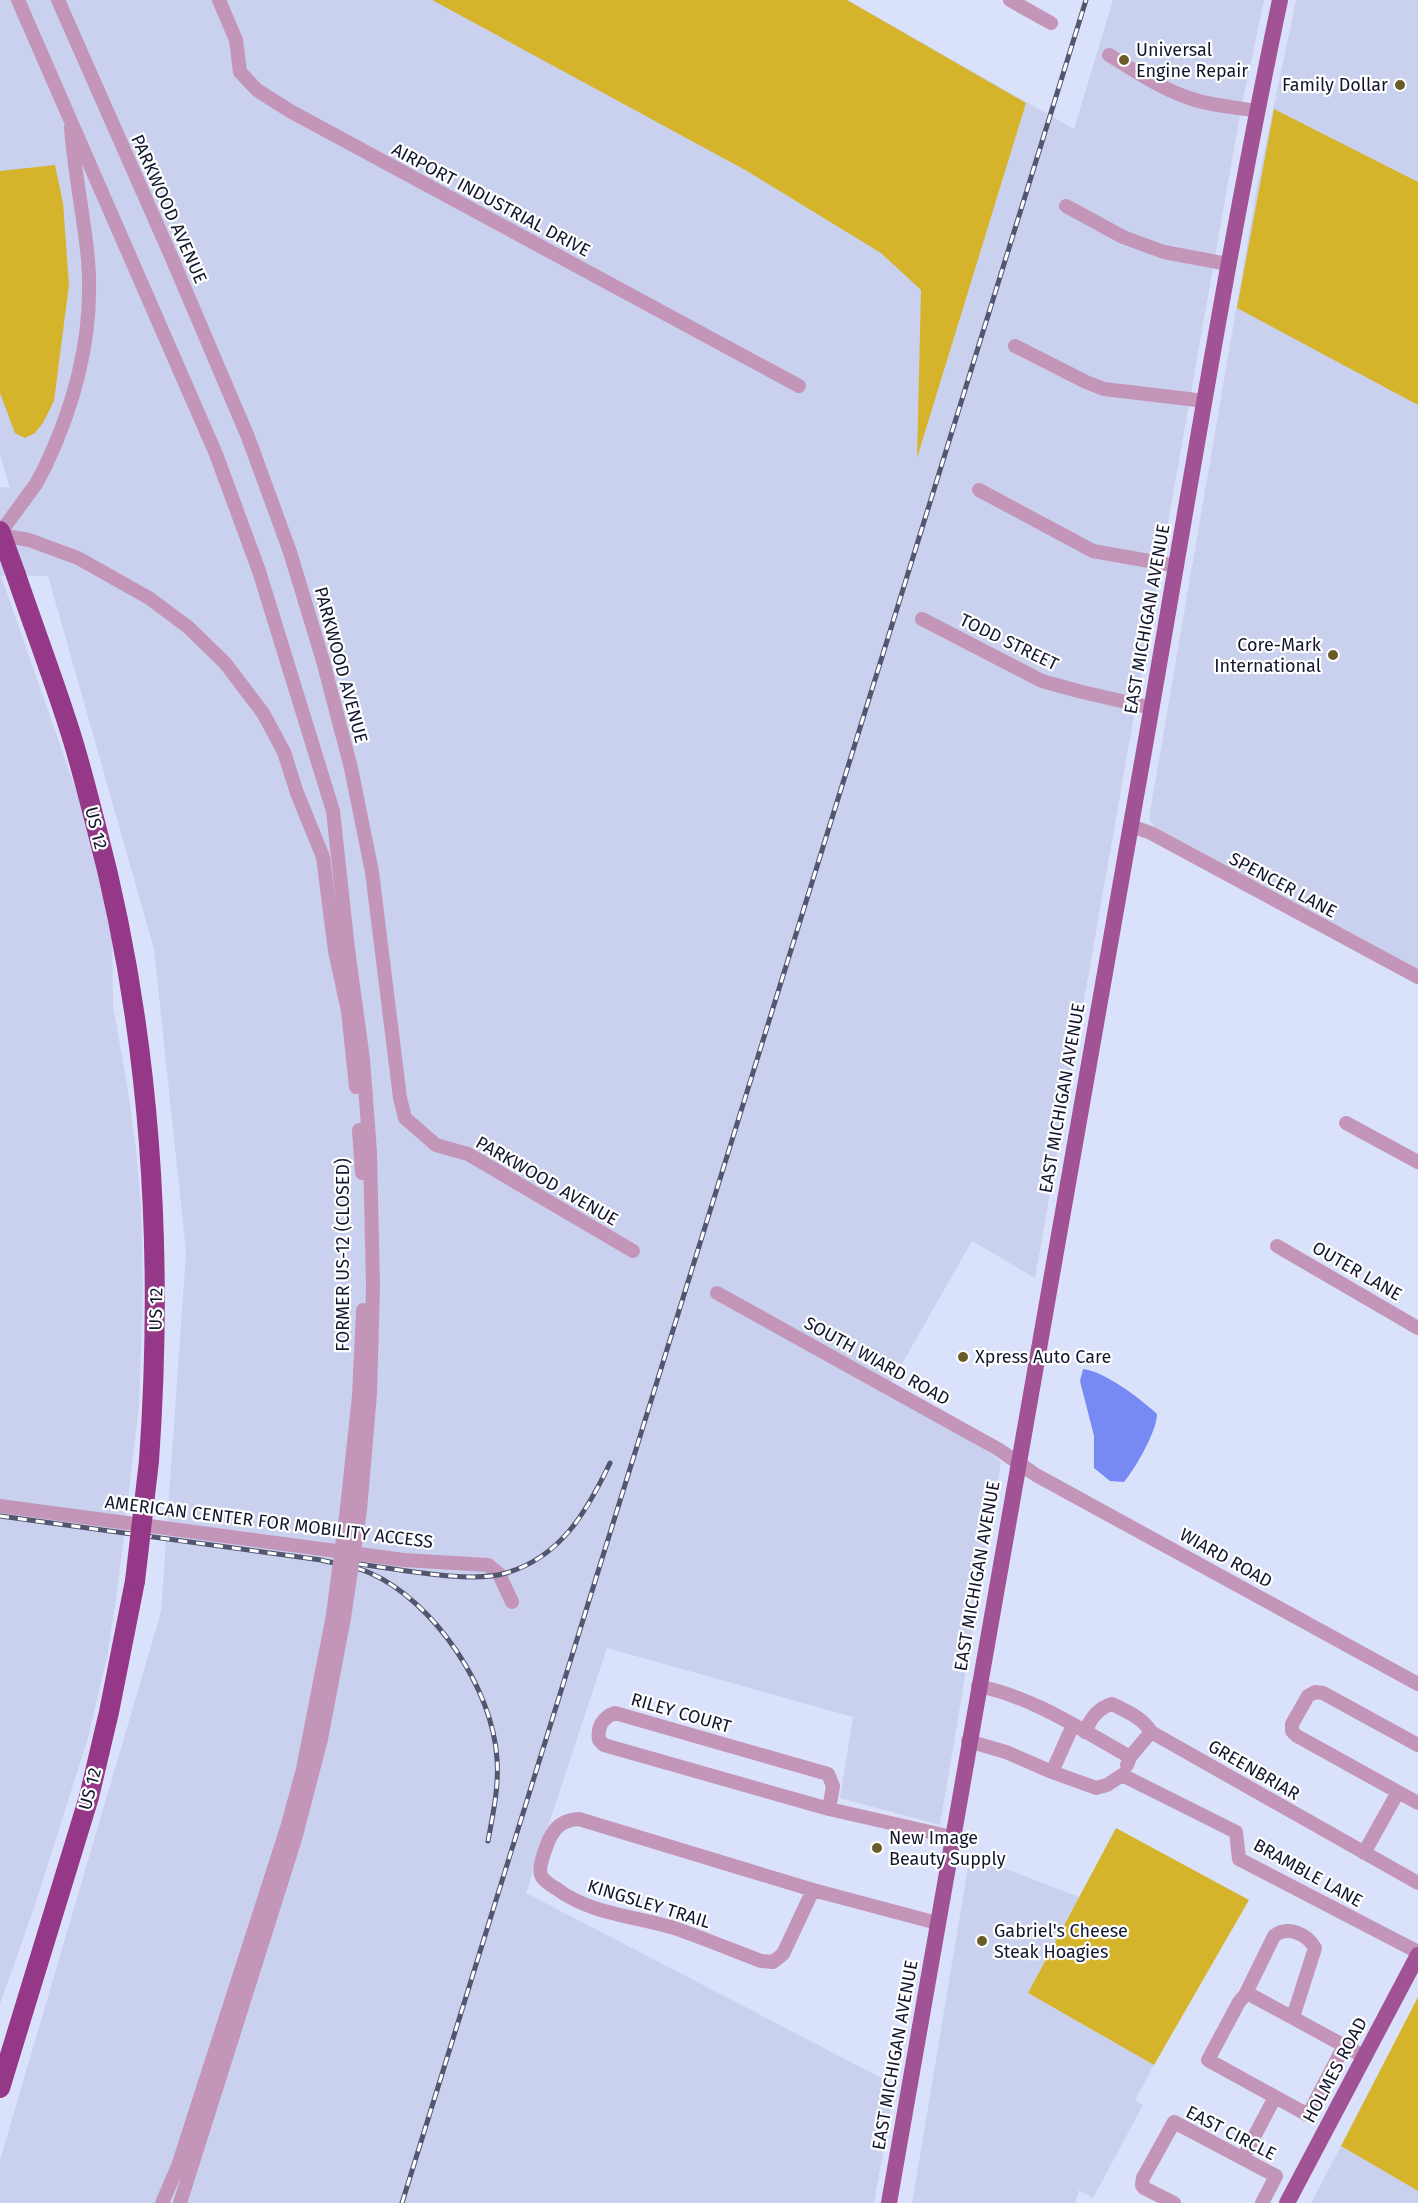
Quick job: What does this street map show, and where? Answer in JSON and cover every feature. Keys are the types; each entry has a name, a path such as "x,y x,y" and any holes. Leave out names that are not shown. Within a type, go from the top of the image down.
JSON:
{"highway":[{"name":"US 12","path":"0,533 69,726 97,828 117,917 134,1010 153,1179 156,1273 155,1381 149,1461 135,1581 110,1712 89,1797 0,2088"}],"main road":[{"name":"EAST MICHIGAN AVENUE","path":"889,2203 1228,264 1280,0"},
{"name":"HOLMES ROAD","path":"1287,2203 1418,1953"}],"street":[{"path":"18,0 216,453 259,571 333,811 363,1059 370,1152 373,1299 370,1394 321,1739 295,1839 180,2203"},
{"name":"PARKWOOD AVENUE","path":"57,0 171,256 248,437 290,552 323,661 351,768 372,872 400,1098 405,1118 436,1145 468,1154 633,1251"},
{"name":"AIRPORT INDUSTRIAL DRIVE","path":"219,0 236,40 240,72 257,90 290,111 799,387"},
{"path":"1010,0 1051,23"},
{"path":"1109,55 1164,88 1188,98 1257,111"},
{"path":"0,533 36,484 46,465 70,408 87,332 88,262 73,160 71,118"},
{"path":"1066,206 1123,237 1164,252 1228,264"},
{"path":"1015,346 1104,389 1205,401"},
{"path":"979,490 1093,551 1177,566"},
{"name":"FORMER US-12 (CLOSED)","path":"0,533 29,540 78,558 149,598 188,627 225,663 256,705 284,752 297,793 323,857 335,951 347,1002 362,1176 364,1298 353,1509"},
{"name":"TODD STREET","path":"922,618 1042,681 1152,708"},
{"name":"SPENCER LANE","path":"1131,826 1151,833 1418,977"},
{"path":"1346,1123 1418,1162"},
{"name":"OUTER LANE","path":"1277,1246 1418,1328"},
{"name":"SOUTH WIARD ROAD","path":"717,1293 998,1449 1017,1463"},
{"name":"WIARD ROAD","path":"1017,1463 1418,1684"},
{"name":"AMERICAN CENTER FOR MOBILITY ACCESS","path":"0,1506 404,1560 488,1565 499,1574 512,1602"},
{"path":"162,2203 184,2148 287,1828 339,1616"},
{"path":"978,1686 995,1689 1026,1701 1130,1757"},
{"path":"1418,1745 1323,1693 1315,1692 1308,1696 1292,1724 1292,1731 1297,1736 1418,1803"},
{"name":"GREENBRIAR","path":"1052,1772 1079,1729 1103,1707 1112,1704 1147,1725 1151,1732 1418,1883"},
{"name":"RILEY COURT","path":"829,1809 833,1786 828,1774 615,1713 609,1715 600,1728 599,1740 604,1744 829,1809 952,1837"},
{"path":"968,1741 1006,1752 1096,1788 1107,1785 1122,1775 1130,1757 1151,1732"},
{"name":"BRAMBLE LANE","path":"1122,1775 1236,1832 1239,1858 1418,1953"},
{"path":"1364,1853 1398,1792"},
{"name":"KINGSLEY TRAIL","path":"813,1890 783,1954 772,1962 673,1928 595,1908 567,1897 542,1877 540,1870 548,1841 559,1825 566,1820 579,1819 813,1890 937,1923"},
{"path":"1293,2017 1315,1948 1310,1940 1292,1930 1281,1931 1274,1936 1245,1995 1208,2060 1308,2115 1344,2046"},
{"path":"1245,1995 1256,1996 1365,2057"},
{"path":"1243,2158 1275,2097"},
{"name":"EAST CIRCLE","path":"1174,2203 1142,2185 1143,2178 1173,2122 1276,2176 1263,2203"}],"shaded area":[{"path":"0,0 51,0 149,207 63,0 847,0 1074,129 1113,0 1264,0 1241,109 1035,1278 972,1241 886,1392 992,1454 1001,1462 940,1825 840,1798 853,1717 607,1648 526,1893 895,2085 874,2203 0,2203 0,2160 161,1612 186,1252 154,949 48,576 1,576 78,796 106,901 112,932 113,1006 136,1149 141,1208 143,1285 139,1406 117,1593 107,1657 88,1738 35,1905 0,2004 0,487 10,488 0,454"},
{"path":"432,0 847,0 1026,103 917,458 921,290 881,253 747,171"},
{"path":"1296,0 1418,0 1418,970 1159,829 1152,824 1149,818 1257,187"},
{"path":"1274,109 1418,182 1418,405 1237,308"},
{"path":"55,165 63,203 69,285 54,401 43,423 35,433 25,438 15,433 0,393 0,171"},
{"path":"1116,1828 1249,1900 1154,2065 1028,1993"},
{"path":"970,1855 1079,1897 1028,1993 1154,2065 1135,2100 1143,2105 1093,2198 1079,2190 1075,2203 912,2203"},
{"path":"1418,1997 1418,2191 1341,2146"},
{"path":"1341,2146 1418,2191 1418,2203 1311,2203"}],"water":[{"path":"1083,1369 1111,1380 1157,1414 1149,1440 1124,1482 1110,1481 1094,1468 1094,1436 1080,1381"}],"railway":[{"path":"402,2203 1086,0"},
{"path":"359,1564 474,1577 506,1573 525,1566 542,1556 570,1530 592,1498 610,1463"},
{"path":"0,1516 321,1560 370,1573 394,1586 416,1604 456,1650 484,1704 493,1732 497,1759 495,1800 488,1841"}],"place":[{"name":"Universal Engine Repair","path":"1124,60"},
{"name":"Family Dollar","path":"1400,85"},
{"name":"Core-Mark International","path":"1333,655"},
{"name":"Xpress Auto Care","path":"963,1357"},
{"name":"New Image Beauty Supply","path":"877,1848"},
{"name":"Gabriel's Cheese Steak Hoagies","path":"982,1941"}]}
